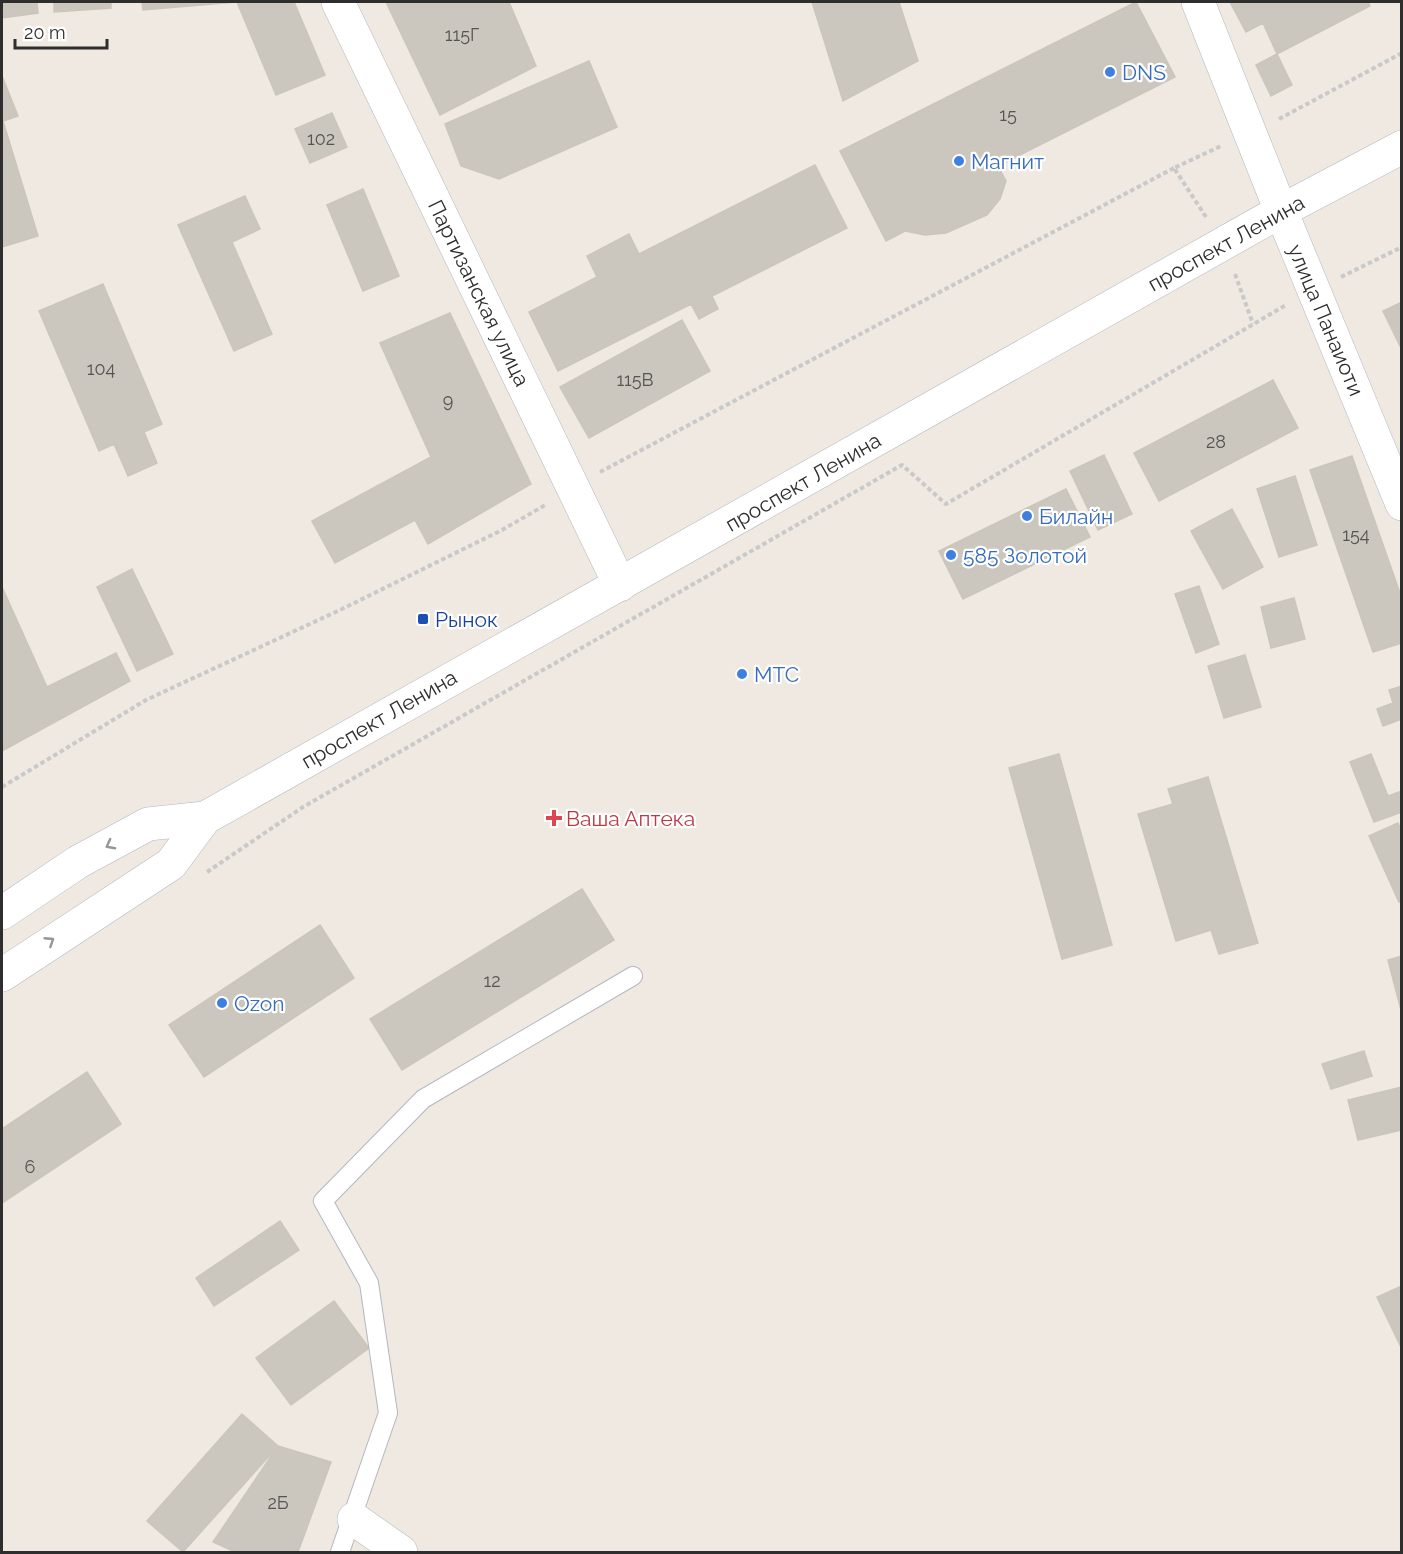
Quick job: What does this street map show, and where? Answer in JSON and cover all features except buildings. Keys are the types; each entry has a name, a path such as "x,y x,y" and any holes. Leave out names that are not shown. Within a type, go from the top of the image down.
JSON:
{"main road":[{"name":"Партизанская улица","path":"338,2 620,585"},
{"name":"улица Панаиоти","path":"1198,2 1401,504"},
{"name":"проспект Ленина","path":"2,913 78,862 148,824 205,818 1281,211 1401,147"},
{"name":"проспект Ленина","path":"2,975 185,871 205,818"},
{"path":"354,1519 401,1552"}],"lane":[{"path":"148,824 166,834 185,871"},
{"path":"340,1552 354,1519 388,1413 369,1283 323,1201 423,1099 633,976"}],"path":[{"path":"185,871 303,807 902,465 946,504 1315,290 1401,247"}],"place":[{"name":"DNS","path":"1110,72"},
{"name":"Магнит","path":"959,161"},
{"name":"Билайн","path":"1027,516"},
{"name":"585 Золотой","path":"951,555"},
{"name":"Рынок","path":"423,619"},
{"name":"МТС","path":"742,674"},
{"name":"Ваша Аптека","path":"554,818"},
{"name":"Ozon","path":"222,1003"}]}
